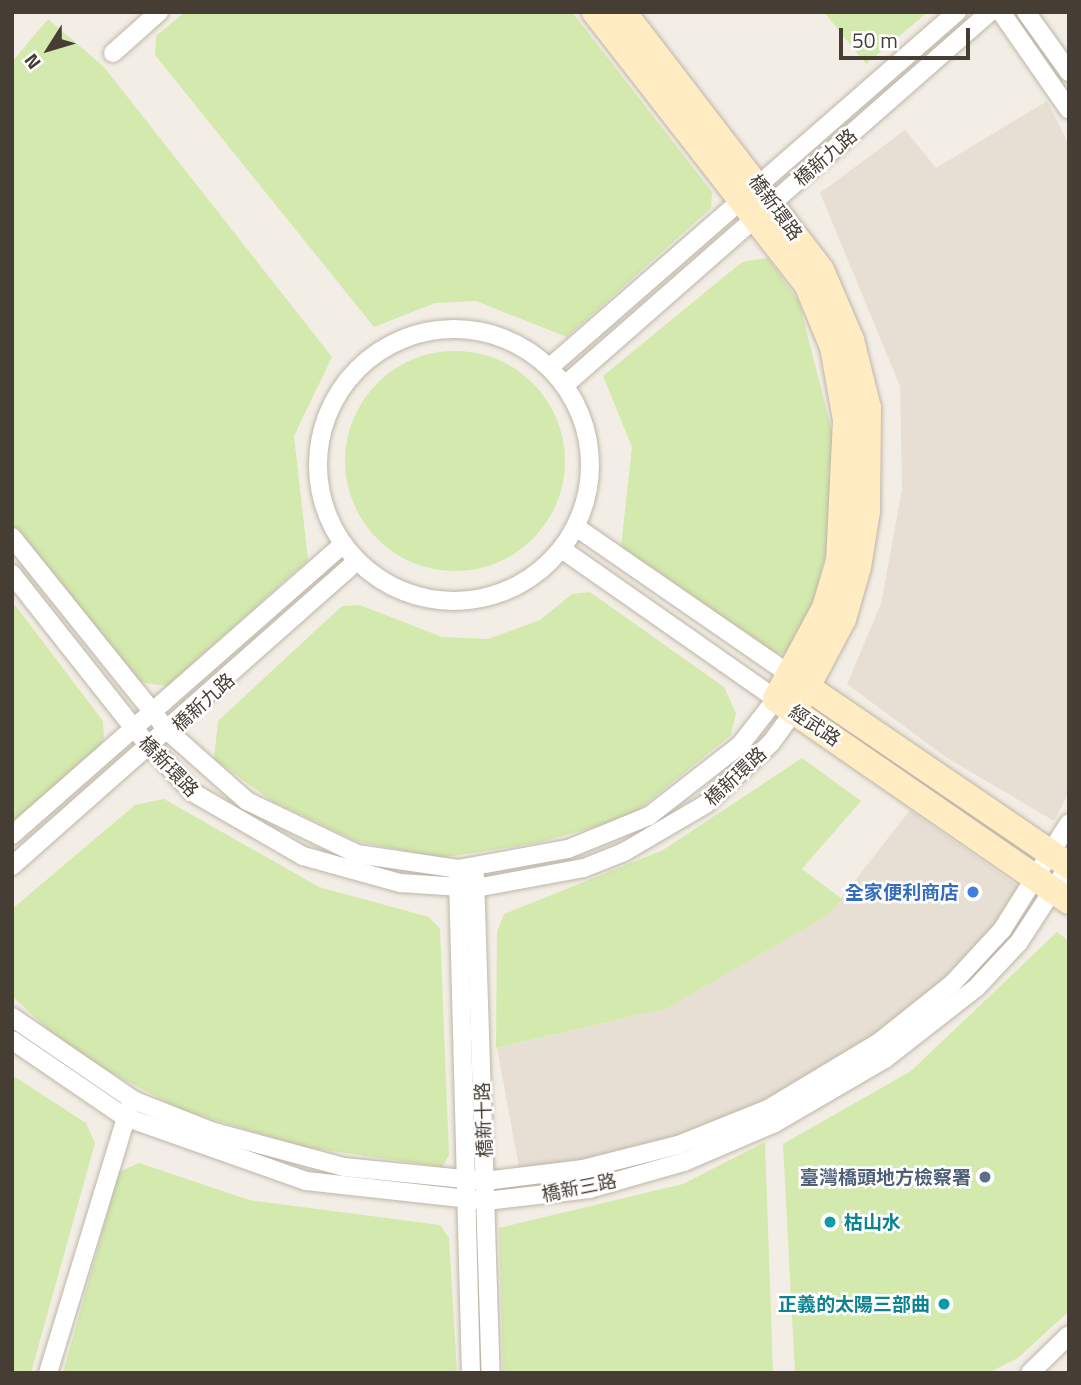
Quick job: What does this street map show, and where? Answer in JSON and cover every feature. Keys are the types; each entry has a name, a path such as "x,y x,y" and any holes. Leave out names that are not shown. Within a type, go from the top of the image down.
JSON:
{"street":[{"path":"113,52 159,12"},
{"name":"橋新環路","path":"595,12 759,200"},
{"name":"橋新環路","path":"12,574 151,749 227,817 303,856 344,872 467,889 584,868 680,823 741,773 844,619 858,567 867,511 867,408 839,304 759,200 623,12"},
{"name":"橋新九路","path":"565,385 957,12"},
{"name":"橋新九路","path":"550,367 990,12"},
{"path":"1001,12 1069,110"},
{"path":"1026,12 1069,72"},
{"path":"465,328 525,348 550,367 565,385 588,439 591,469 576,527 562,549 510,590 468,600 414,595 357,561 343,544 325,510 317,472 321,433 334,397 358,366 403,337 465,328"},
{"name":"經武路","path":"576,527 1064,863"},
{"name":"橋新環路","path":"12,537 169,732 247,801 319,841 357,854 466,868 568,849 649,816 741,744 785,705"},
{"name":"橋新九路","path":"12,835 135,730 343,544"},
{"name":"經武路","path":"562,549 1052,889"},
{"name":"橋新九路","path":"12,866 151,749 357,561"},
{"path":"1052,889 1064,863 1069,823"},
{"name":"橋新十路","path":"466,868 486,1201 491,1373"},
{"name":"橋新十路","path":"467,889 466,1180 471,1373"},
{"name":"橋新三路","path":"12,1017 133,1100 214,1132 344,1167 485,1181 583,1168 678,1145 768,1109 878,1043 952,984 1002,930 1052,889"},
{"name":"橋新三路","path":"12,1040 125,1117 306,1181 486,1201 589,1189 684,1162 830,1094 969,995 1019,942 1052,889"},
{"path":"48,1373 125,1117 133,1100"},
{"path":"1030,1373 1069,1335"}],"shaded area":[{"path":"1047,101 1069,145 1069,792 1054,821 947,758 847,684 881,604 902,489 900,386 820,193 905,130 936,168"},
{"path":"910,810 1019,887 1002,930 935,998 768,1109 583,1169 519,1167 497,1048 668,1008 828,915"}],"green space":[{"path":"185,12 572,12 712,192 711,208 567,337 476,301 435,303 374,327 155,55 156,36"},
{"path":"824,12 928,12 866,64"},
{"path":"48,19 104,67 332,357 294,436 308,560 168,686 139,682 12,525 12,62"},
{"path":"768,258 799,302 835,443 830,537 809,620 790,653 764,654 621,547 632,447 603,376 742,262"},
{"path":"444,351 466,351 497,359 516,369 533,383 547,400 557,419 565,461 557,503 547,522 533,539 516,553 497,563 466,571 444,571 403,558 385,546 370,531 353,503 345,472 345,450 358,409 370,391 385,376 413,359"},
{"path":"590,592 724,687 736,713 731,735 628,818 537,843 440,858 356,841 272,801 214,759 218,721 342,606 360,605 442,637 488,639 540,620 572,594"},
{"path":"12,601 103,721 104,738 99,749 12,824"},
{"path":"802,758 861,801 802,869 842,899 828,915 668,1008 496,1048 497,932 504,914 663,850"},
{"path":"164,799 319,887 429,917 440,929 449,1155 442,1167 303,1147 180,1109 75,1054 12,996 12,909 135,805"},
{"path":"1057,932 1069,941 1069,1311 1018,1358 988,1373 795,1373 783,1144 911,1071"},
{"path":"12,1075 86,1123 95,1143 31,1373 12,1373"},
{"path":"765,1142 773,1373 503,1373 499,1228 683,1184"},
{"path":"139,1163 249,1200 440,1225 449,1238 457,1373 63,1373 119,1172"}],"place":[{"name":"全家便利商店","path":"973,892"},
{"name":"臺灣橋頭地方檢察署","path":"985,1177"},
{"name":"枯山水","path":"830,1222"},
{"name":"正義的太陽三部曲","path":"944,1304"}]}
